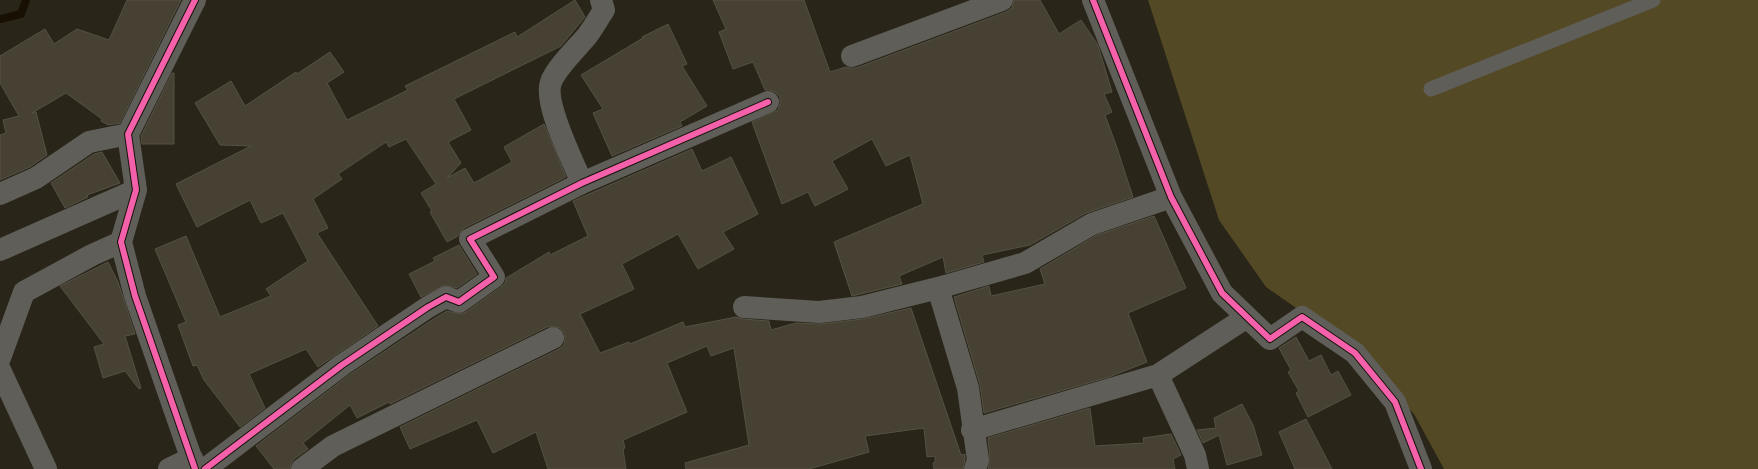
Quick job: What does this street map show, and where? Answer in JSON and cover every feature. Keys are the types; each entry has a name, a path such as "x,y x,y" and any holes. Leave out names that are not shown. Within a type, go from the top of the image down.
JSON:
{"street":[{"path":"195,0 128,134 136,190 121,242 134,296 197,465"},
{"path":"582,183 554,116 548,96 551,82 562,65 588,34 604,10 601,0"},
{"path":"852,56 1002,0"},
{"path":"1093,0 1171,197 1222,293 1270,339 1302,318 1355,353 1395,402 1421,469"},
{"path":"169,469 197,465 428,307 446,297 459,302 494,277 470,239 582,183 768,102"},
{"path":"0,194 36,178 89,142 128,134"},
{"path":"0,250 136,190"},
{"path":"744,307 819,312 862,307 938,288 1025,262 1092,224 1171,197"},
{"path":"0,358 24,292 92,255 121,242"},
{"path":"938,288 968,388 972,430 978,460 975,469"},
{"path":"972,430 1158,375 1247,317"},
{"path":"302,469 333,446 553,338"},
{"path":"0,370 46,469"},
{"path":"1158,375 1195,455 1198,469"}],"lane":[{"path":"1431,89 1653,0"}],"shaded area":[{"path":"1148,0 1758,0 1758,469 1444,469 1414,414 1352,347 1266,287 1219,220"}],"building":[{"path":"127,0 181,0 120,123 108,125 66,93 32,113 36,112 47,155 30,167 0,180 0,135 6,133 3,120 19,116 0,83 0,56 45,29 54,44 77,29 109,40"},
{"path":"575,0 585,17 561,46 454,99 471,130 448,142 461,163 447,178 465,168 474,183 512,162 504,147 544,124 566,177 464,228 458,236 447,242 430,212 432,211 421,193 436,184 406,139 389,147 386,142 338,174 342,179 313,199 328,228 317,233 378,326 318,367 306,349 249,374 265,408 240,427 204,380 197,365 193,366 178,325 186,322 155,249 186,236 220,317 271,296 266,289 308,261 283,213 261,223 250,200 197,227 176,184 251,146 220,145 195,103 231,81 245,106 296,72 297,74 330,52 344,72 327,83 347,120 408,90 405,86 515,32 517,37"},
{"path":"713,0 804,0 830,72 846,67 856,68 1006,12 1012,8 1014,0 1040,0 1059,34 1081,20 1098,45 1112,92 1104,94 1112,112 1105,115 1133,197 1086,213 1030,245 982,255 984,262 946,273 943,257 899,276 902,284 852,296 834,242 923,204 910,155 886,166 872,139 832,161 848,189 815,206 808,192 782,204 752,122 778,110 780,97 775,92 765,90 753,62 733,69 719,32 726,29"},
{"path":"668,24 687,64 682,66 707,106 680,122 682,126 612,156 593,113 603,109 581,75 643,38 642,37"},
{"path":"172,73 174,73 174,144 142,144 141,136"},
{"path":"692,149 702,171 731,157 758,214 723,232 734,249 698,269 678,234 622,264 634,289 580,314 600,353 629,342 630,344 683,322 685,327 736,317 769,321 771,330 796,323 820,324 863,319 911,308 961,455 965,454 963,469 934,469 933,463 935,462 935,456 927,457 924,428 865,436 869,452 809,469 686,469 685,463 749,445 734,348 711,356 707,346 667,363 687,412 623,440 626,469 548,469 536,432 493,453 477,420 410,449 400,427 559,349 564,345 564,333 560,328 553,326 547,327 390,404 389,402 357,418 350,405 303,443 308,449 294,459 290,469 274,469 256,446 349,375 435,318 447,311 460,314 466,312 501,287 505,283 506,278 549,252 550,255 588,236 573,201"},
{"path":"102,152 120,183 87,195 88,197 65,208 51,183 94,154"},
{"path":"1154,216 1186,288 1128,313 1147,362 1109,377 984,413 980,385 954,297 989,286 991,296 1045,284 1040,269 1097,235"},
{"path":"459,245 477,274 457,288 445,285 421,297 409,274 435,261 433,258"},
{"path":"108,262 118,282 135,334 125,336 141,388 139,389 125,371 103,378 94,347 104,344 60,286"},
{"path":"1296,337 1309,361 1321,355 1331,375 1338,371 1351,395 1308,417 1296,393 1299,391 1288,372 1291,370 1279,348"},
{"path":"1242,404 1253,425 1262,455 1227,465 1219,435 1203,443 1197,430 1216,428 1214,418"},
{"path":"1090,408 1095,446 1144,443 1143,438 1171,434 1181,455 1173,459 1175,469 988,469 990,459 988,438"},
{"path":"1306,419 1332,469 1295,469 1279,432"}],"waterway":[{"path":"0,19 21,14 26,0"}],"cycle path":[{"path":"195,0 128,134 136,190 121,242 135,296 195,469"},
{"path":"1093,0 1171,197 1222,293 1270,339 1302,317 1355,353 1395,402 1421,469"},
{"path":"205,469 342,365 428,307 446,297 459,302 494,277 470,239 582,183 768,102"}]}
